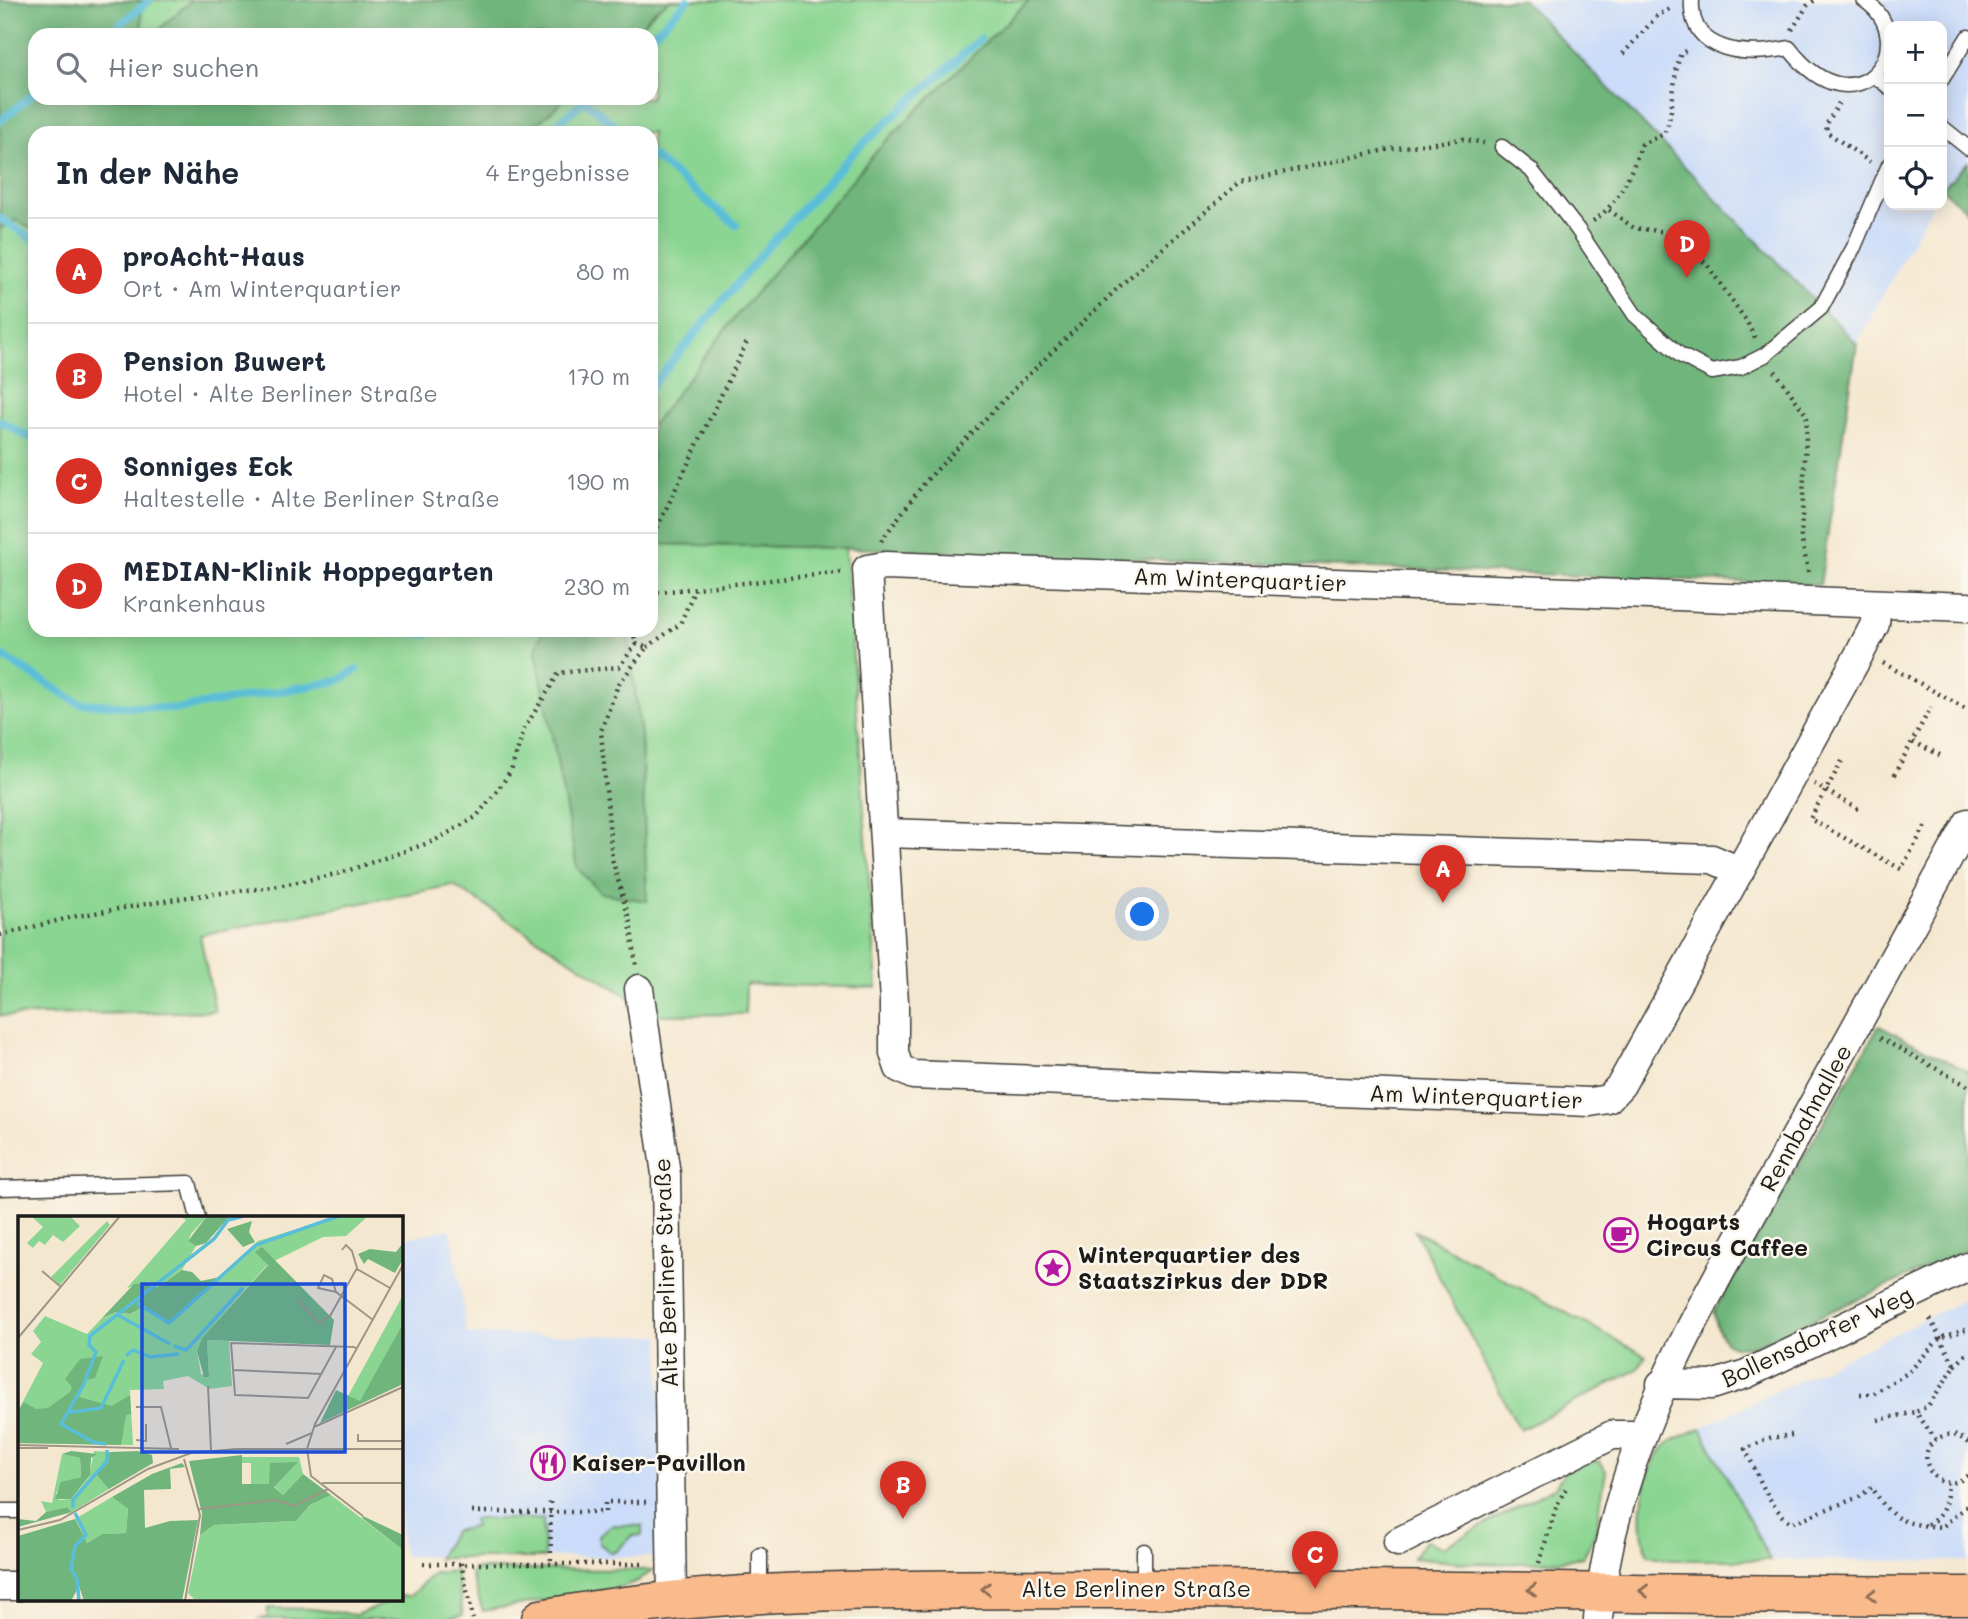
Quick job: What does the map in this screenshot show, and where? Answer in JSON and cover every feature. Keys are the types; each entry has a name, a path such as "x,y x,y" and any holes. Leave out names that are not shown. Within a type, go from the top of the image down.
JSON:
{"main road":[{"name":"Alte Berliner Straße","path":"541,1619 672,1601 760,1594 909,1589 1144,1589 1599,1605 1968,1596"}],"street":[{"name":"Am Winterquartier","path":"1877,604 1875,624 1861,650 1621,1085 1608,1099 1590,1102 913,1075 899,1068 894,1053 894,1002 867,569 884,566 1968,607"},
{"name":"Rennbahnallee","path":"1599,1605 1621,1497 1661,1384 1968,823"},
{"path":"884,833 1712,859 1740,871"},
{"name":"Alte Berliner Straße","path":"639,989 666,1174 672,1601"},
{"name":"Bollensdorfer Weg","path":"1661,1384 1712,1385 1746,1374 1968,1266"},
{"path":"1398,1542 1612,1435 1642,1434"},
{"path":"0,1586 18,1586"}],"lane":[{"path":"1692,0 1691,12 1695,28 1707,41 1741,53 1766,53 1789,48 1802,65 1821,78 1848,86 1861,85 1874,76 1885,51 1886,25 1879,10 1864,0"},
{"path":"1947,71 1968,37"},
{"path":"1874,76 1885,84"},
{"path":"1947,131 1968,148"},
{"path":"1502,147 1531,170 1578,230 1635,315 1680,355 1713,372 1741,367 1765,355 1821,308 1854,247 1884,175"},
{"path":"0,1188 189,1183 197,1216"},
{"path":"0,1511 18,1511"},
{"path":"1144,1551 1144,1589"},
{"path":"760,1555 760,1594"}],"path":[{"path":"1623,54 1657,16 1684,0"},
{"path":"1789,48 1793,26 1815,0"},
{"path":"1578,230 1609,210 1633,170 1642,144 1664,134 1672,117 1676,66 1681,53 1707,41"},
{"path":"1848,86 1826,124 1827,132 1884,166"},
{"path":"658,592 867,569 885,534 925,482 1018,385 1123,283 1240,183 1390,149 1463,139 1502,147"},
{"path":"658,526 748,340"},
{"path":"639,989 631,922 612,859 601,731 618,685 647,647 680,624 695,589"},
{"path":"0,935 77,916 188,897 273,887 341,873 434,841 476,817 497,791 511,771 524,729 559,673 619,667 636,644 634,637"},
{"path":"636,644 647,647"},
{"path":"1861,650 1968,710"},
{"path":"1895,775 1931,707"},
{"path":"1913,742 1942,756"},
{"path":"1842,761 1810,819 1901,869 1926,825"},
{"path":"1794,773 1860,810"},
{"path":"1858,1026 1968,1086"},
{"path":"1930,1319 1955,1366"},
{"path":"1860,1394 1873,1394 1909,1372 1940,1338 1968,1329"},
{"path":"1878,1420 1916,1412 1928,1406 1955,1366 1968,1352"},
{"path":"1916,1412 1936,1440"},
{"path":"1792,1435 1770,1438 1745,1449 1768,1494 1782,1516 1791,1523 1859,1497 1872,1487 1883,1505 1903,1523 1942,1527 1968,1505"},
{"path":"1968,1443 1955,1435 1936,1440 1928,1449 1927,1466 1937,1479 1948,1483 1958,1482 1968,1475"},
{"path":"1923,1525 1934,1521 1941,1513 1947,1500 1948,1483"},
{"path":"1538,1567 1557,1505 1568,1484"},
{"path":"471,1511 605,1512 605,1502 649,1502 649,1492"},
{"path":"550,1502 551,1563"},
{"path":"461,1563 473,1619"}],"shaded area":[{"path":"1212,0 1968,0 1968,212 1947,195 1947,21 1884,21 1884,210 1929,210 1727,581"},
{"path":"451,1229 467,1334 660,1336 661,1557 404,1556 402,1239"},
{"path":"1968,1298 1968,1561 1770,1560 1701,1428"}],"green space":[{"path":"0,0 141,1 142,28 28,28 28,105 558,105 535,126 28,126 28,227 16,220 0,229"},
{"path":"140,0 192,0 161,28 142,28"},
{"path":"192,0 670,0 654,11 639,28 161,28"},
{"path":"667,0 1030,0 736,316 658,418 658,126 530,126 552,105 658,105 658,28 637,28"},
{"path":"1029,0 1523,0 1857,344 1820,585 845,548 658,544 658,418 736,316 880,147"},
{"path":"1968,162 1968,212 1947,193 1947,184"},
{"path":"16,220 28,227 28,637 541,637 536,650 558,756 647,900 641,735 628,637 658,637 658,544 845,548 877,988 746,984 745,1014 657,1015 453,885 200,935 215,1011 0,1016 0,229"},
{"path":"541,637 628,637 641,735 647,901 601,893 577,868 536,650"},
{"path":"1879,1026 1968,1071 1968,1249 1757,1345 1732,1345 1722,1337 1714,1312"},
{"path":"1415,1231 1646,1356 1637,1370 1520,1430"},
{"path":"1701,1428 1770,1560 1670,1560 1648,1555 1642,1528 1642,1513 1646,1482 1651,1468 1666,1445"},
{"path":"1588,1460 1600,1461 1606,1471 1596,1532 1583,1557 1498,1564 1413,1558 1425,1541 1443,1547 1555,1487 1565,1471"},
{"path":"473,1519 543,1519 544,1558 438,1558 454,1531 475,1527"},
{"path":"612,1525 642,1526 642,1535 631,1536 616,1552 610,1552 599,1543 599,1535"},
{"path":"473,1569 653,1570 638,1581 621,1587 483,1611 471,1575"},
{"path":"456,1571 463,1615 443,1619 257,1619 267,1618 268,1608 312,1609 356,1615 387,1602 402,1602 402,1596 410,1596 434,1573"}],"waterway":[{"path":"116,28 150,0"},
{"path":"658,29 688,0"},
{"path":"658,379 766,249 857,149 980,39"},
{"path":"0,121 28,99"},
{"path":"555,126 579,105"},
{"path":"590,105 616,126"},
{"path":"658,161 736,225"},
{"path":"0,218 28,236"},
{"path":"0,421 28,436"},
{"path":"0,655 79,703 177,709 338,681 356,670"}],"place":[{"name":"MEDIAN-Klinik Hoppegarten","path":"1687,278"},
{"name":"proAcht-Haus","path":"1443,903"},
{"name":"Hogarts Circus Caffee","path":"1621,1235"},
{"name":"Winterquartier des Staatszirkus der DDR","path":"1053,1268"},
{"name":"Kaiser-Pavillon","path":"548,1463"},
{"name":"Pension Buwert","path":"903,1519"},
{"name":"Sonniges Eck","path":"1315,1589"}]}
